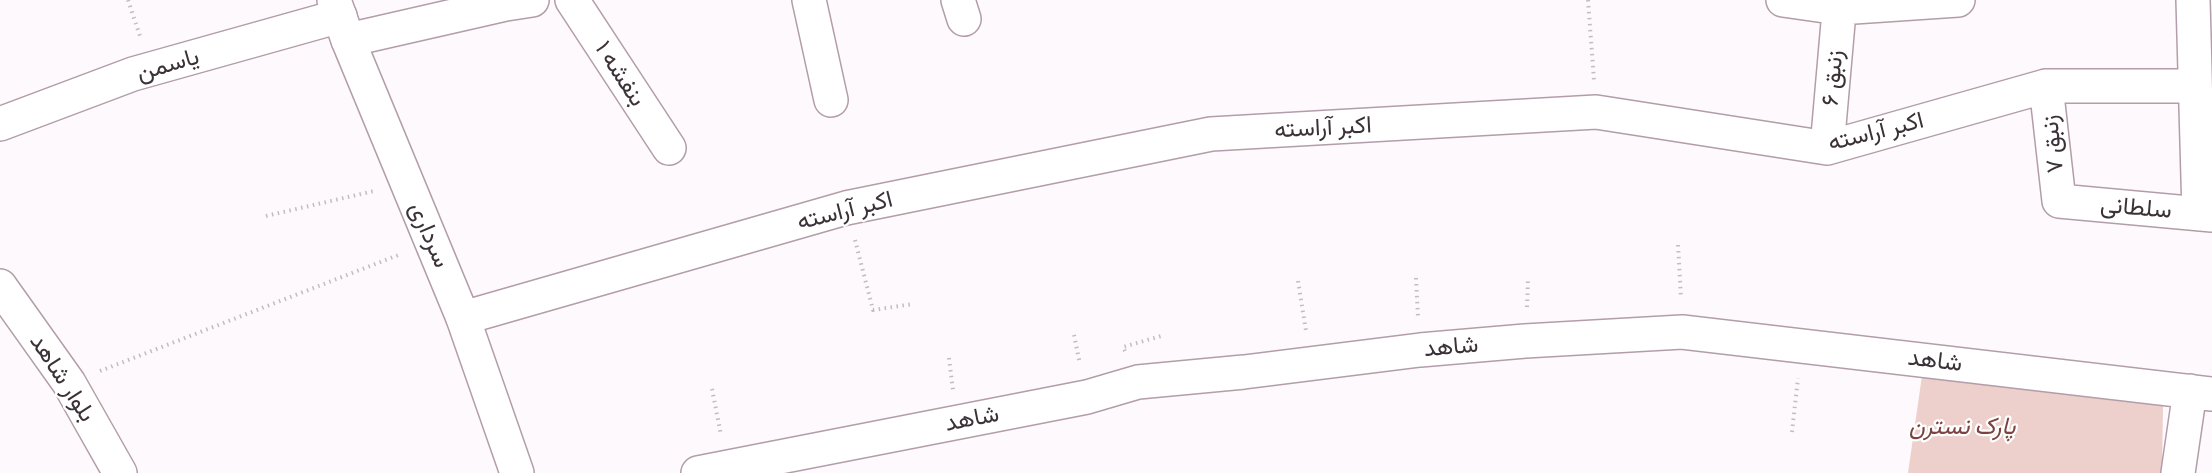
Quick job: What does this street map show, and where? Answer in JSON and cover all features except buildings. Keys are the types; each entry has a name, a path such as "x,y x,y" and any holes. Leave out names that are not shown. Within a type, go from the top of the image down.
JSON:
{"street":[{"name":"بنفشه ۱","path":"572,0 669,148"},
{"path":"809,0 831,100"},
{"path":"1783,0 1840,4 1958,0"},
{"path":"2193,0 2194,86 2206,215"},
{"name":"یاسمن","path":"0,124 133,74 340,18 514,1"},
{"name":"زنبق ۶","path":"1827,148 1840,4"},
{"name":"سرداری","path":"340,18 463,318 517,473"},
{"name":"اکبر آراسته","path":"463,318 846,208 1211,134 1596,112 1827,148 2046,86 2194,86"},
{"name":"زنبق ۷","path":"2046,86 2059,201"},
{"name":"سلطانی","path":"2059,201 2206,215"},
{"name":"بلوار شاهد","path":"1,290 69,383 113,472"},
{"name":"شاهد","path":"713,470 1088,396 1138,382 1525,341 1682,332 2201,392"},
{"path":"2178,473 2201,392"}],"path":[{"path":"1588,0 1596,112"},
{"path":"266,216 407,183"},
{"path":"846,208 873,310 913,304"},
{"path":"69,383 432,242"},
{"path":"1678,245 1682,332"},
{"path":"1298,281 1312,363"},
{"path":"1792,432 1801,345"},
{"path":"712,389 713,470"}],"green space":[{"name":"پارک نسترن","path":"1922,376 2163,404 2162,473 1908,473"}]}
